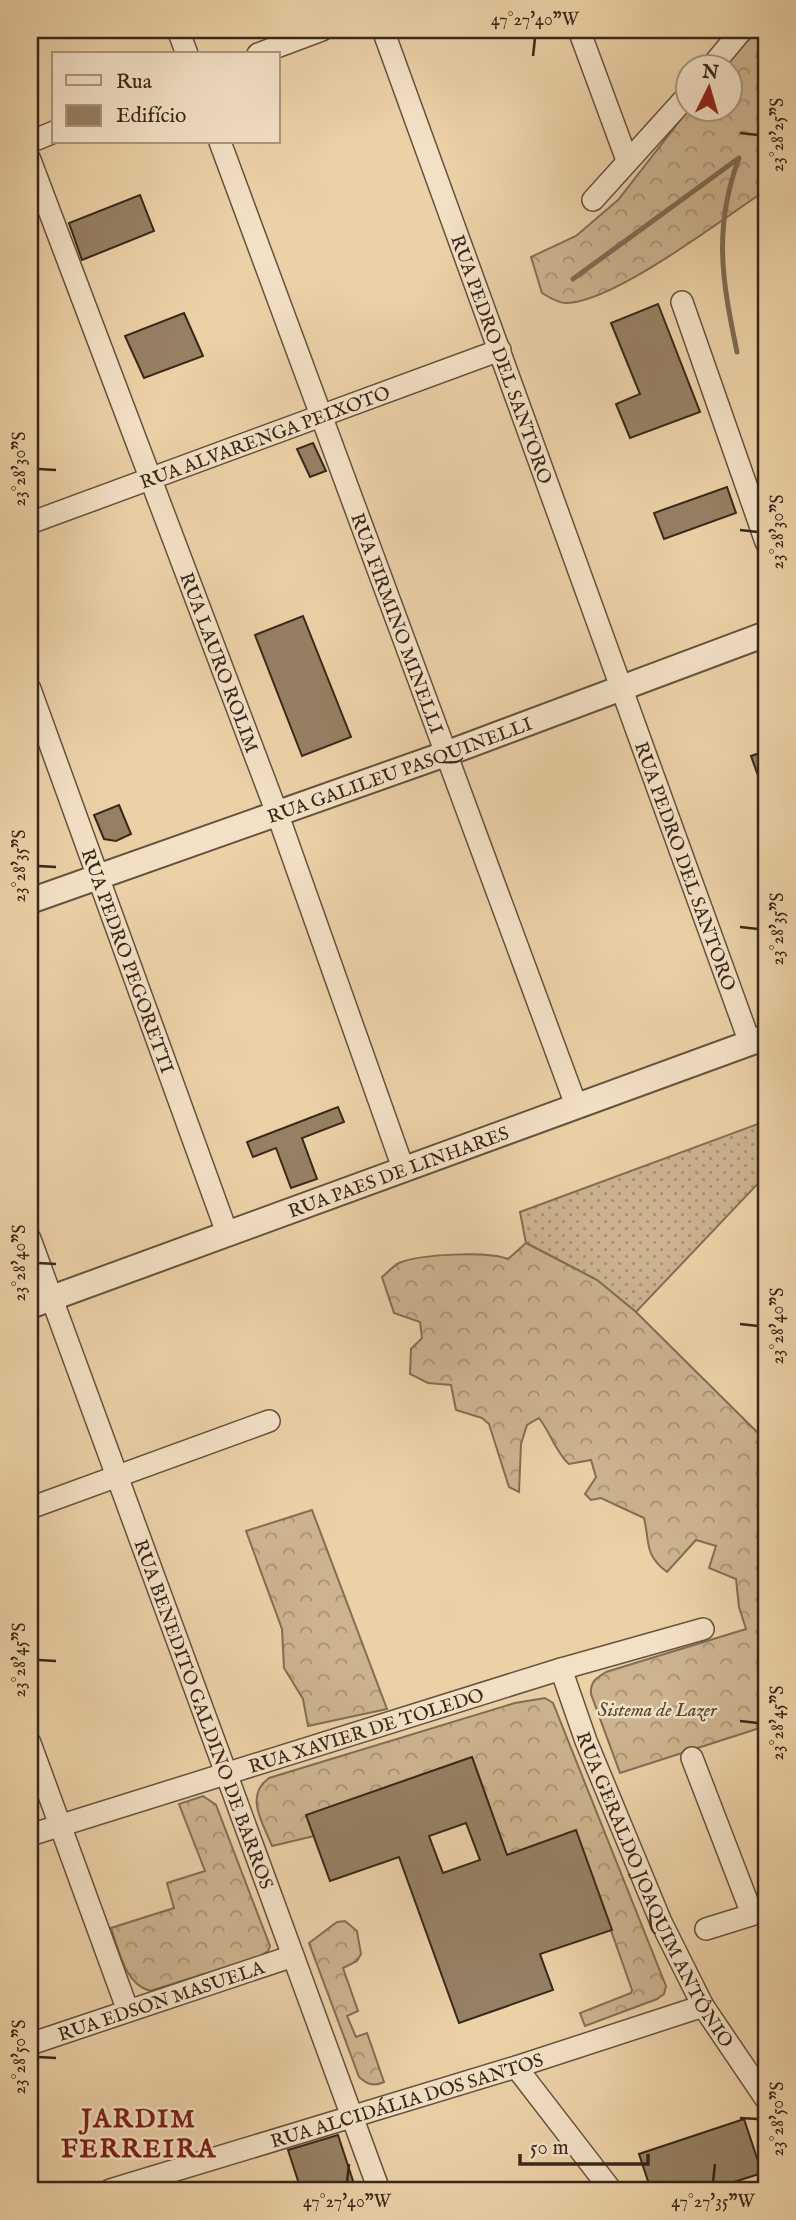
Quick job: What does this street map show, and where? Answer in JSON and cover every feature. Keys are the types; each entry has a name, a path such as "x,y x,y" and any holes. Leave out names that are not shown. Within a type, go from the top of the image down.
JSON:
{"street":[{"path":"178,30 186,52"},
{"path":"263,52 322,30"},
{"name":"RUA PEDRO DEL SANTORO","path":"383,30 623,687 758,1040"},
{"path":"579,30 627,160"},
{"path":"724,52 742,30"},
{"path":"593,200 674,110"},
{"path":"30,142 52,133"},
{"name":"RUA FIRMINO MINELLI","path":"221,144 576,1105"},
{"name":"RUA LAURO ROLIM","path":"30,160 277,814 403,1168"},
{"path":"682,302 766,542"},
{"name":"RUA ALVARENGA PEIXOTO","path":"30,523 500,350"},
{"name":"RUA GALILEU PASQUINELLI","path":"30,901 447,753 766,634"},
{"name":"RUA PEDRO PEGORETTI","path":"30,689 226,1233"},
{"name":"RUA PAES DE LINHARES","path":"41,1302 758,1040"},
{"name":"RUA BENEDITO GALDINO DE BARROS","path":"30,1239 41,1302 117,1476 379,2190"},
{"path":"30,1508 269,1421"},
{"name":"RUA XAVIER DE TOLEDO","path":"30,1835 561,1669 703,1629"},
{"name":"RUA GERALDO JOAQUIM ANTÔNIO","path":"561,1669 586,1741 660,1922 703,2006 766,2099"},
{"path":"30,1743 128,2011"},
{"path":"692,1758 759,1912 706,1929"},
{"name":"RUA EDSON MASUELA","path":"30,2044 293,1956"},
{"name":"RUA ALCIDÁLIA DOS SANTOS","path":"110,2190 516,2067 703,2006"},
{"path":"516,2067 611,2190"}],"green space":[{"path":"756,30 766,30 766,190 668,257 611,289 586,299 566,303 542,293 531,257 576,236 618,200 679,122 744,122 744,52 737,52"},
{"path":"766,1121 766,1175 636,1312 597,1280 526,1243 520,1212"},
{"name":"Sistema de Lazer","path":"526,1243 597,1280 636,1312 766,1441 766,1726 620,1773 591,1694 593,1683 606,1672 746,1629 739,1607 736,1579 709,1568 716,1546 696,1540 667,1572 651,1554 644,1518 601,1498 591,1500 585,1494 596,1477 591,1460 569,1464 539,1418 527,1425 521,1444 519,1492 509,1487 489,1424 482,1418 456,1410 451,1385 428,1383 410,1374 411,1349 422,1338 420,1322 394,1313 382,1277 399,1263 422,1257 470,1254 508,1259"},
{"path":"312,1510 387,1709 308,1726 303,1699 284,1668 282,1629 246,1531"},
{"path":"545,1698 553,1703 666,1986 664,1994 657,1999 585,2026 580,2013 631,1993 632,1990 576,1831 507,1855 472,1757 307,1815 314,1836 272,1846 258,1810 258,1793 269,1778 515,1703"},
{"path":"203,1796 216,1805 270,1946 268,1951 258,1957 150,1991 141,1987 129,1974 111,1928 174,1908 167,1883 205,1871 179,1804"},
{"path":"345,1921 357,1931 361,1954 357,1961 343,1968 358,2011 347,2016 356,2037 367,2033 384,2082 377,2084 368,2083 359,2077 309,1943 337,1922"}],"building":[{"path":"140,195 154,231 82,260 69,223"},
{"path":"658,304 700,412 630,438 616,404 640,394 611,323"},
{"path":"184,313 203,356 144,378 125,336"},
{"path":"313,443 326,471 310,477 297,449"},
{"path":"727,487 736,513 664,539 654,513"},
{"path":"303,616 351,737 302,756 255,635"},
{"path":"766,751 766,794 765,795 751,756"},
{"path":"119,805 131,834 116,841 104,839 94,815"},
{"path":"338,1107 344,1122 302,1138 317,1179 291,1188 276,1148 253,1157 247,1142"},
{"path":"472,1757 507,1855 576,1830 612,1930 540,1954 553,1990 459,2023 399,1857 330,1881 306,1815","holes":["466,1823 480,1860 443,1873 429,1836"]},
{"path":"744,2119 762,2173 709,2190 651,2190 639,2154"},
{"path":"338,2135 356,2190 301,2190 288,2150"}],"waterway":[{"path":"573,279 739,158"},
{"path":"737,352 724,277 723,231 731,183 739,158"}],"district":[{"name":"JARDIM FERREIRA","path":"139,2133"}]}
